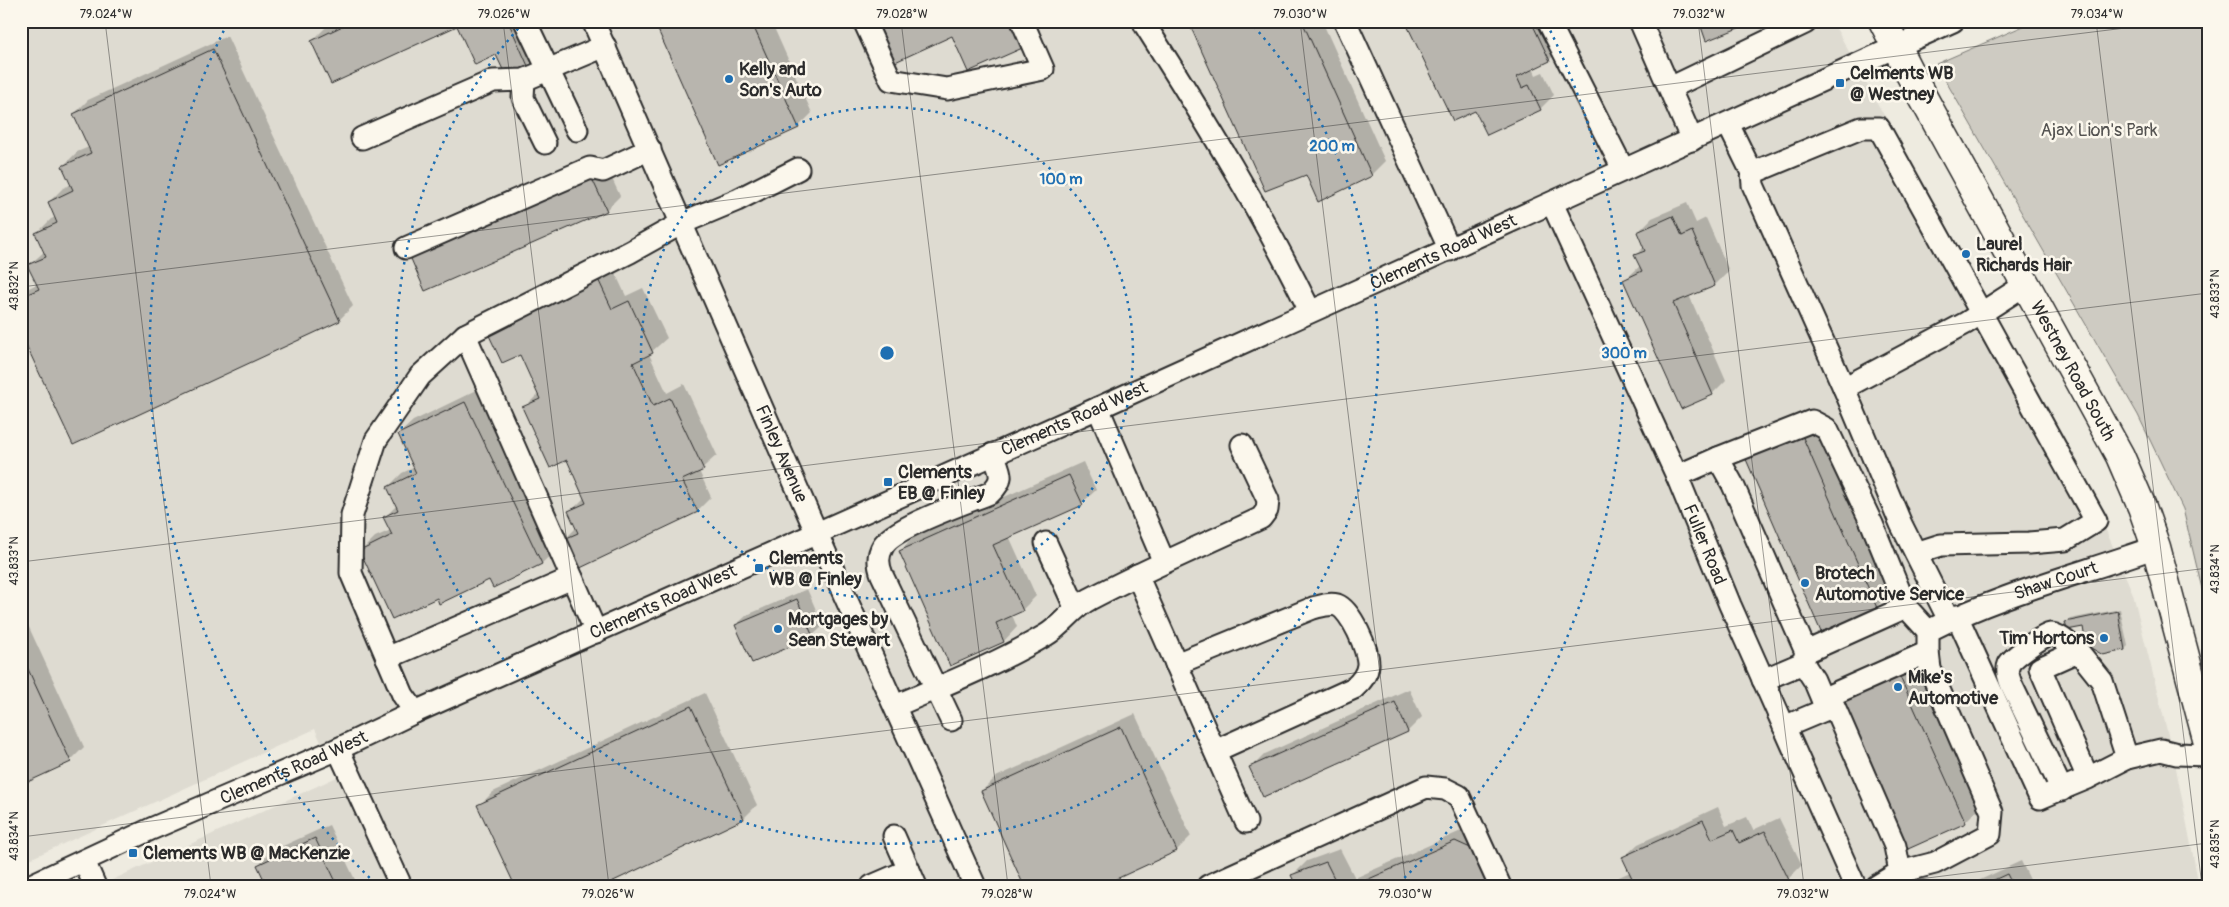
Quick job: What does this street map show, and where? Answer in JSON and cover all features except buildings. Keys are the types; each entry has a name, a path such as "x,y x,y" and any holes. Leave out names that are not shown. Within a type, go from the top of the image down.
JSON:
{"main road":[{"name":"Westney Road South","path":"1883,21 1896,48 2120,456 2142,507 2156,547 2208,743"}],"street":[{"path":"525,21 576,130"},
{"name":"Finley Avenue","path":"593,21 817,534 896,706 975,886"},
{"path":"864,21 891,80 947,89 1043,70 1022,21"},
{"path":"1145,21 1145,25 1214,134 1279,248 1310,312"},
{"path":"1345,21 1450,250"},
{"path":"1548,21 1624,169"},
{"path":"1640,21 1692,140"},
{"path":"1670,88 1805,23 1804,21"},
{"name":"Clements Road West","path":"40,884 151,829 338,749 415,712 1450,250 1624,169 1728,124 1953,21"},
{"path":"362,138 493,81 524,80 604,46"},
{"path":"524,80 523,98 545,143"},
{"path":"1728,124 1752,173 1753,184 1844,388 1901,524 1953,618 2040,798 2062,790 2127,758 2161,750 2177,754 2208,755"},
{"path":"1752,173 1861,128 1880,128 2096,521 2065,540 2029,543 1941,545 1916,553"},
{"path":"406,248 590,168 603,171 650,149"},
{"path":"415,712 403,695 351,573 352,515 376,440 420,376 465,335 630,252 682,223 737,200 798,169"},
{"name":"Fuller Road","path":"1552,203 1676,476 1763,680 1855,886"},
{"path":"1844,388 1980,313 2025,284"},
{"path":"465,335 596,632"},
{"path":"1098,408 1164,562"},
{"path":"1676,476 1812,421 1828,429 1872,524 1906,607 1928,631 1930,669 1992,812 1990,834 1935,863 1900,872 1877,886"},
{"path":"896,706 1021,650 1052,631 1075,607 1164,562 1262,518 1268,510 1268,500 1242,445"},
{"path":"952,720 878,564 883,544 892,536 910,526 990,493 1000,482 1000,472 993,454"},
{"path":"1718,458 1733,485 1804,657 1828,702 1895,846 1900,872"},
{"path":"1046,543 1075,607"},
{"name":"Shaw Court","path":"1928,631 1953,618 2092,567 2156,547"},
{"path":"1137,575 1246,822"},
{"path":"387,658 572,578"},
{"path":"1176,664 1327,604 1338,606 1347,612 1354,624 1367,654 1368,666 1363,679 1354,688 1215,751"},
{"path":"1763,680 1804,657 1906,607"},
{"path":"2062,790 2012,686 2008,670 2010,662 2018,654 2044,636 2056,635 2078,651 2102,681 2127,758"},
{"path":"2078,651 2040,668 2088,778"},
{"path":"1784,727 1828,702 1928,652"},
{"path":"338,749 402,886"},
{"path":"1208,886 1426,788 1444,789 1460,796 1500,886"},
{"path":"872,886 912,878 894,836"},
{"path":"84,862 95,886"}],"shaded area":[{"path":"21,21 1832,21 2083,476 2133,594 2175,763 2199,886 99,886 337,777 315,729 21,863"}],"green space":[{"name":"Ajax Lion's Park","path":"2035,21 2208,21 2208,614 2183,509 2138,415 1936,64"}],"place":[{"name":"Kelly and Son's Auto","path":"729,79"},
{"name":"Celments WB @ Westney","path":"1840,83"},
{"name":"Laurel Richards Hair","path":"1966,254"},
{"name":"Clements EB @ Finley","path":"888,482"},
{"name":"Clements WB @ Finley","path":"759,568"},
{"name":"Brotech Automotive Service","path":"1805,583"},
{"name":"Mortgages by Sean Stewart","path":"778,629"},
{"name":"Tim Hortons","path":"2104,638"},
{"name":"Mike's Automotive","path":"1898,687"},
{"name":"Clements WB @ MacKenzie","path":"133,853"}]}
